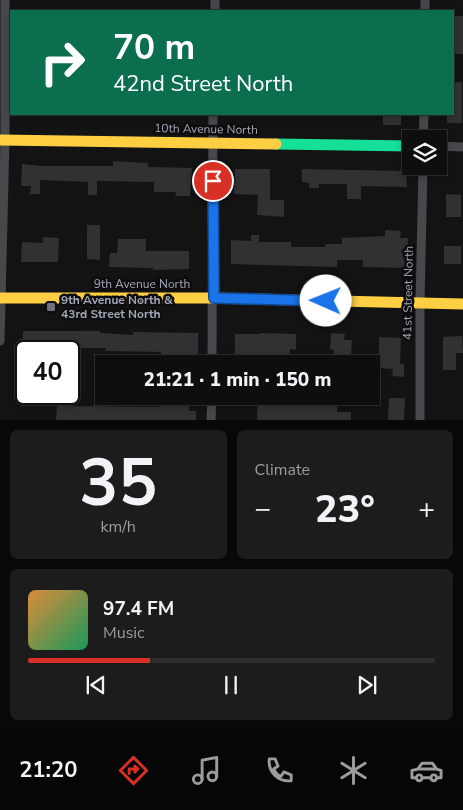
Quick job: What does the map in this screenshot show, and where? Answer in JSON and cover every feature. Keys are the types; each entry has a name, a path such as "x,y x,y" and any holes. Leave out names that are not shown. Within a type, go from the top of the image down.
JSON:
{"street":[{"path":"0,341 6,0"},
{"path":"212,355 214,298 213,115"},
{"path":"423,130 424,115"},
{"name":"10th Avenue North","path":"3,140 402,146"},
{"path":"447,146 463,146"},
{"name":"41st Street North","path":"420,420 423,175"},
{"name":"9th Avenue North","path":"0,298 214,298 463,304"},
{"path":"212,405 212,420"}],"building":[{"path":"454,16 463,16 463,54 454,54"},
{"path":"454,82 462,82 462,123 447,123 447,115 454,115"},
{"path":"383,115 401,115 401,125 383,125"},
{"path":"113,161 148,163 148,167 192,168 190,196 175,196 176,192 154,192 154,182 97,181 97,195 88,195 88,182 40,180 40,194 30,194 31,186 21,186 22,164 41,166 113,166"},
{"path":"235,169 270,169 270,200 284,200 284,217 257,215 258,195 234,194"},
{"path":"302,169 402,171 402,175 406,175 407,187 361,186 361,199 347,199 347,184 319,184 319,188 309,188 309,183 302,182"},
{"path":"446,194 461,195 461,217 446,217"},
{"path":"87,225 100,225 100,260 87,259"},
{"path":"385,230 401,231 400,238 408,238 407,268 363,267 363,260 337,260 337,267 231,264 231,240 251,241 251,235 259,235 259,242 291,242 291,247 325,247 325,244 342,244 342,238 385,236"},
{"path":"43,237 59,238 58,262 21,262 22,242 43,243"},
{"path":"118,239 146,239 146,251 189,251 189,269 153,270 153,268 109,267 110,253 117,253"},
{"path":"444,246 461,246 461,264 444,264"},
{"path":"23,331 100,331 100,333 133,335 133,332 198,333 198,355 161,355 161,352 105,351 106,348 80,348 80,340 23,340"},
{"path":"331,333 345,334 344,340 352,340 351,355 334,355 334,350 330,349"},
{"path":"235,334 296,334 296,350 290,349 290,355 235,355"},
{"path":"462,336 463,353 456,353 456,370 443,370 443,337"},
{"path":"379,337 401,338 400,364 404,364 404,377 392,376 393,369 380,368"},
{"path":"389,398 405,398 404,420 388,420"},
{"path":"161,405 189,405 189,411 196,411 196,420 56,420 57,406 161,407"},
{"path":"258,405 337,405 337,412 351,412 351,420 257,420"}],"traffic: fast":[{"path":"276,144 402,146"}],"traffic: slow":[{"path":"0,140 276,144"},
{"path":"0,298 214,298 463,304"}],"place":[{"name":"9th Avenue North & 43rd Street North","path":"51,307"}],"route":[{"path":"213,181 214,298 326,301"}]}
